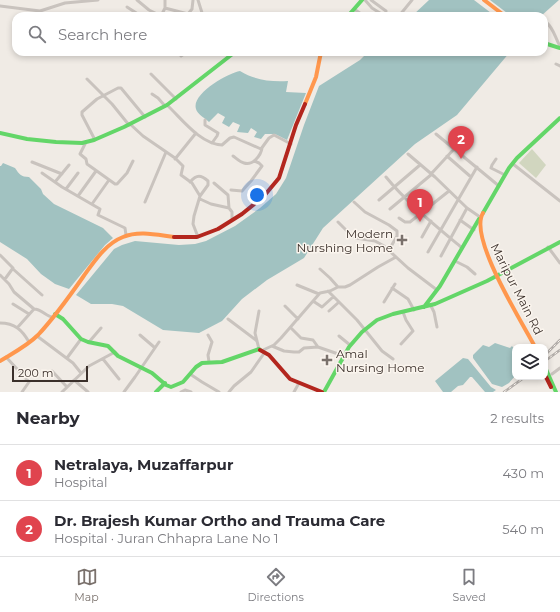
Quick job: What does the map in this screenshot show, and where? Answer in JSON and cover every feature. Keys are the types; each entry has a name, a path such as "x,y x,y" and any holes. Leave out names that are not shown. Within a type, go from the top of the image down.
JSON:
{"street":[{"path":"0,6 40,11 65,3 98,0"},
{"path":"137,0 143,6 154,12"},
{"path":"163,12 165,8 165,0"},
{"path":"190,12 192,9 193,0"},
{"path":"198,0 202,12"},
{"path":"351,12 362,0"},
{"path":"365,0 372,8 378,12"},
{"path":"371,0 386,11"},
{"path":"402,12 412,0"},
{"path":"484,0 500,12"},
{"path":"138,12 143,6"},
{"path":"127,7 134,12"},
{"path":"165,8 180,12"},
{"path":"354,9 358,12"},
{"path":"548,24 560,47"},
{"path":"548,44 560,47"},
{"path":"0,133 40,140 86,142 95,140 145,117 176,99 230,56"},
{"path":"0,361 37,336 105,250 117,239 126,235 138,234 185,238 198,237 209,233 232,220 257,202 275,184 282,170 298,120 316,75 321,56"},
{"path":"556,64 560,66"},
{"path":"151,74 176,99"},
{"path":"87,79 104,95 129,124 183,166 181,175 197,190 200,198 210,204 229,208"},
{"path":"95,140 82,115 82,112 94,100 104,95 120,88 145,117"},
{"path":"152,94 204,140 212,144 222,145 230,138 234,137 258,148 262,148"},
{"path":"424,307 437,290 455,261 505,175 522,153 560,118"},
{"path":"206,120 205,125 218,133 212,144"},
{"path":"175,159 196,133"},
{"path":"436,134 499,186"},
{"path":"233,156 246,164 254,161 260,155 262,148 269,138 274,135 290,144"},
{"path":"390,209 431,174 447,156 468,137"},
{"path":"86,142 81,155 86,159 88,166 115,184 118,183 134,161"},
{"path":"145,202 166,152"},
{"path":"408,154 459,199 467,208 480,217"},
{"path":"447,156 471,177"},
{"path":"496,159 491,168 505,175"},
{"path":"231,190 242,191 251,181 262,166 260,163 254,161"},
{"path":"32,162 62,174"},
{"path":"513,164 560,201"},
{"path":"55,182 69,165"},
{"path":"379,200 420,165"},
{"path":"428,252 477,167"},
{"path":"78,196 96,171"},
{"path":"42,173 100,209 98,215 125,228 126,235"},
{"path":"66,189 78,173"},
{"path":"190,182 197,176 203,177 208,182 195,212 193,224 198,237"},
{"path":"386,177 394,187 462,248"},
{"path":"92,204 109,180"},
{"path":"214,183 228,195 229,208 232,212 232,220"},
{"path":"399,218 405,222 410,222 449,191"},
{"path":"354,202 365,212 397,231 397,236 389,250"},
{"path":"441,256 467,208"},
{"name":"Maripur Main Rd","path":"480,217 480,234 497,276 533,344"},
{"path":"460,220 474,230"},
{"path":"422,237 431,221"},
{"path":"338,222 356,238 375,241 389,250 437,290"},
{"path":"259,311 255,333 262,350 286,376 299,383 323,392 350,346 364,330 382,317 431,306 497,276 548,247 560,242"},
{"path":"548,247 560,263"},
{"path":"0,255 42,295"},
{"path":"0,275 5,279 14,292 34,309 38,309 47,316 53,315 63,319 81,339 89,342 105,344 121,358 152,373 168,386 176,386 183,382 200,364 222,362 239,355 262,350 272,346 282,338 319,294 338,287 350,285 396,257"},
{"path":"455,261 467,266 475,274"},
{"path":"5,279 13,269"},
{"path":"320,269 338,287"},
{"path":"384,302 395,284"},
{"path":"297,285 319,294"},
{"path":"392,288 408,300 414,310"},
{"path":"328,291 382,351 393,359"},
{"path":"313,301 322,306 333,297"},
{"path":"329,311 339,302"},
{"path":"13,304 29,314"},
{"path":"285,306 298,319"},
{"path":"431,306 434,312 437,327"},
{"path":"17,328 34,309"},
{"path":"401,344 413,330 406,320 403,312"},
{"path":"228,318 257,341"},
{"path":"0,323 10,324 17,328 30,342"},
{"path":"89,342 101,328"},
{"path":"291,328 301,338 313,340 318,347"},
{"path":"140,335 154,347"},
{"path":"208,335 212,342 208,355 209,362"},
{"path":"37,336 73,363 81,373"},
{"path":"339,336 350,346"},
{"path":"67,358 81,339"},
{"path":"124,392 154,347 159,342"},
{"path":"272,346 284,351 294,352 299,352 304,348 318,347 344,356"},
{"path":"229,392 251,372 262,350"},
{"path":"62,392 92,364 115,352"},
{"path":"6,357 29,382 22,392"},
{"path":"103,359 119,379"},
{"path":"556,392 552,374 560,368"},
{"path":"52,371 67,387"},
{"path":"190,374 219,392"},
{"path":"548,374 556,392"},
{"path":"74,380 88,392"},
{"path":"548,380 556,392"},
{"path":"156,392 165,383"},
{"path":"294,392 299,383"},
{"path":"181,392 185,390 191,392"}],"green space":[{"path":"532,149 546,165 536,178 519,163"}],"water":[{"path":"429,0 474,0 490,12 416,12"},
{"path":"490,0 559,0 546,12 506,12"},
{"path":"364,56 507,56 457,115 415,144 323,228 304,258 267,280 242,299 222,321 199,333 163,330 123,306 112,304 91,304 76,295 114,249 122,245 135,241 179,245 195,244 206,241 235,226 260,208 276,194 286,178 319,86"},
{"path":"240,71 263,80 288,81 286,92 306,93 287,140 275,134 265,134 261,139 254,137 257,132 251,128 248,133 237,132 240,125 233,122 229,127 222,123 225,117 218,113 209,122 199,114 196,109 196,103 199,97 219,80"},
{"path":"3,163 15,168 22,176 29,177 41,189 43,194 54,204 103,228 113,238 105,245 69,289 55,284 41,274 27,259 0,242 0,166"},
{"path":"495,343 510,348 512,346 512,380 502,387 492,384 473,358 473,355 483,345 489,347"},
{"path":"463,358 468,359 491,387 496,390 493,392 485,392 472,377 470,377 463,385 458,386 451,392 443,392 435,381"}],"railway":[{"path":"548,352 560,340"},
{"path":"548,359 560,350"},
{"path":"504,392 521,380"}],"traffic: fast":[{"path":"352,12 362,0"},
{"path":"548,44 560,48"},
{"path":"0,133 27,139 56,142 82,143 94,140 124,127 167,105 230,56"},
{"path":"483,213 509,168 517,158 560,118"},
{"path":"424,307 440,286 479,219"},
{"path":"324,392 349,347 362,332 377,320 393,314 435,304 487,281 560,242"},
{"path":"55,314 63,319 81,339 108,346 118,356 152,373 166,385 171,387 183,382 196,367 202,363 222,362 259,349 260,350"},
{"path":"548,374 556,392"},
{"path":"156,392 165,383"}],"traffic: slow":[{"path":"484,0 500,12"},
{"path":"305,104 316,77 320,56"},
{"path":"483,213 480,225 489,259 498,280 533,344"},
{"path":"0,361 25,346 38,335 50,322 96,260 111,244 123,237 135,234 174,237"}],"traffic: jam":[{"path":"174,237 197,237 218,229 242,214 264,196 279,178 296,125 305,104"},
{"path":"260,350 269,355 290,379 322,392"},
{"path":"548,380 551,387"}],"place":[{"name":"Dr. Brajesh Kumar Ortho and Trauma Care","path":"461,159"},
{"name":"Netralaya, Muzaffarpur","path":"420,222"},
{"name":"Modern Nurshing Home","path":"402,240"},
{"name":"Amal Nursing Home","path":"327,360"}]}
